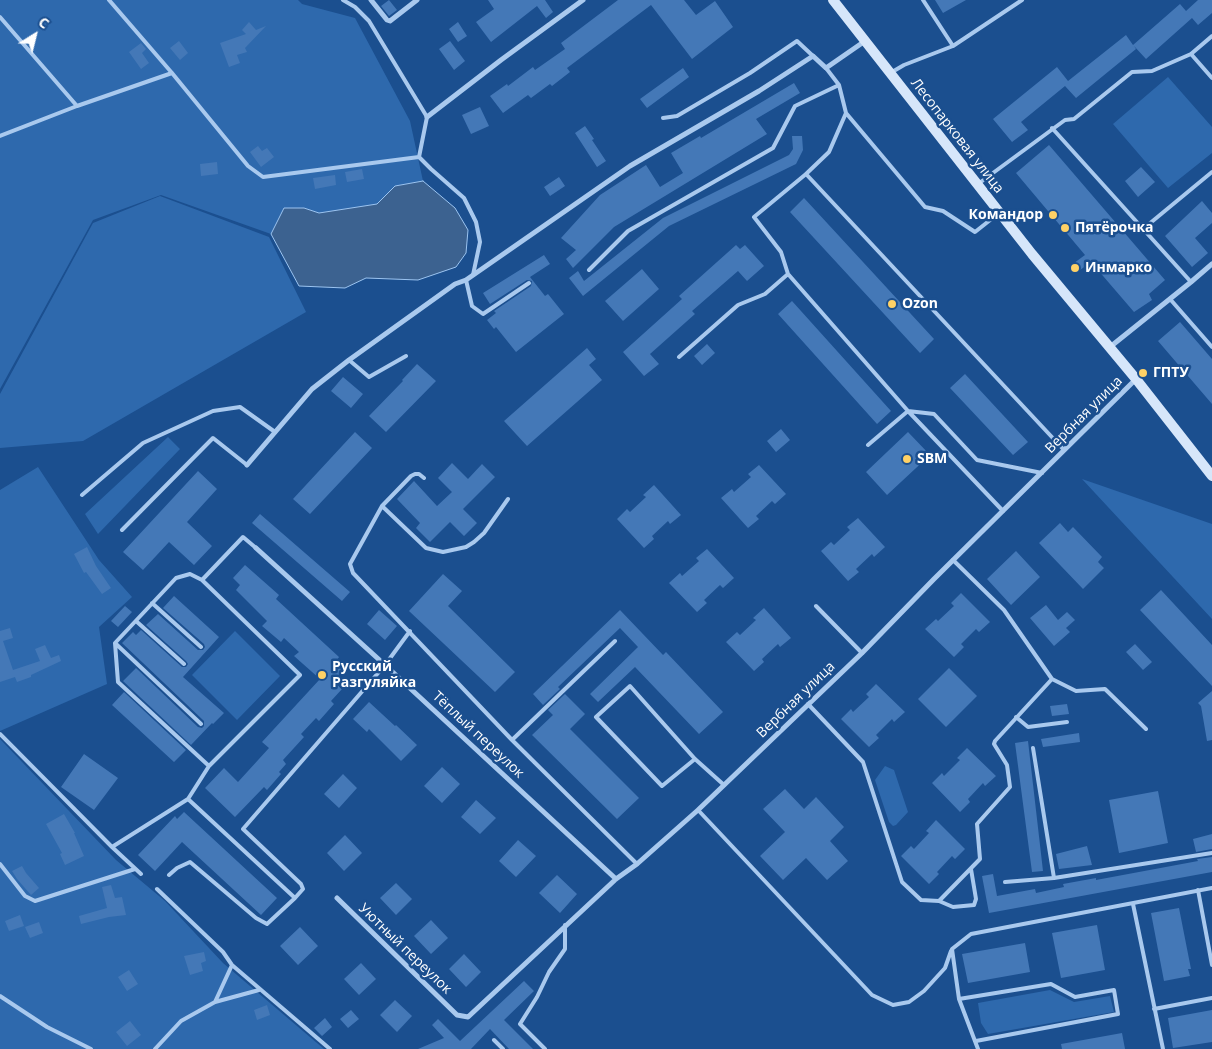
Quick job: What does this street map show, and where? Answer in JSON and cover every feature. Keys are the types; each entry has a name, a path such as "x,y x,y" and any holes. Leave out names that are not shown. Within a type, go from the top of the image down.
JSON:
{"main road":[{"name":"Лесопарковая улица","path":"833,0 890,74 1212,476"}],"street":[{"path":"371,0 387,20 390,21 417,0"},
{"path":"427,116 583,0"},
{"path":"247,465 312,390 348,360 455,284 473,276 630,166 759,91 813,56 826,68 865,41"},
{"path":"1110,347 1212,264"},
{"name":"Вербная улица","path":"457,1016 468,1017 616,879 638,864 698,810 862,653 1136,379"},
{"name":"Тёплый переулок","path":"256,548 616,879"},
{"name":"Уютный переулок","path":"337,898 457,1016"}],"lane":[{"path":"109,0 248,166 263,177 419,157"},
{"path":"343,0 355,7 369,21 427,116 419,157"},
{"path":"923,0 953,46"},
{"path":"890,74 904,65 953,46 1022,0"},
{"path":"0,17 77,106"},
{"path":"978,184 1052,128 1065,120 1074,119 1132,72 1152,71 1191,54 1212,36"},
{"path":"663,118 677,116 750,73 797,41 813,56"},
{"path":"1191,54 1212,78"},
{"path":"826,68 840,85 846,113 925,207 943,211 975,232 1000,212"},
{"path":"0,136 77,106 172,73"},
{"path":"589,270 628,231 773,148 795,106 840,85"},
{"path":"846,113 830,152 754,217 781,252 788,274 908,411 1003,511"},
{"path":"1052,128 1192,282"},
{"path":"419,157 464,198 476,222 480,242 473,276"},
{"path":"1143,229 1212,172"},
{"path":"806,174 1064,450"},
{"path":"679,357 738,305 765,294 788,274"},
{"path":"466,280 472,306 483,314 529,283"},
{"path":"1170,299 1212,347"},
{"path":"348,360 369,377 406,356"},
{"path":"82,495 143,443 213,411 240,408 275,432"},
{"path":"868,445 908,411 934,414 977,460 1042,474"},
{"path":"122,530 213,438 247,465"},
{"path":"424,478 419,474 410,476 382,506 350,564 353,573 512,740 638,864"},
{"path":"382,506 426,548 443,552 466,547 474,542 484,533 508,499"},
{"path":"202,580 243,537 256,548"},
{"path":"953,560 1004,610 1052,679 1076,691 1105,689 1146,729"},
{"path":"112,847 188,799 209,766 300,675 202,580 190,574 176,578 115,643 118,682 209,766"},
{"path":"152,603 201,647"},
{"path":"816,606 862,653"},
{"path":"136,621 184,664"},
{"path":"168,875 190,862 256,918 268,924 295,898 303,889 301,884 243,828 385,665 410,631"},
{"path":"512,740 615,641"},
{"path":"115,643 201,724"},
{"path":"939,901 980,859 977,824 1010,787 1007,765 994,744 995,741 1052,679"},
{"path":"695,759 662,786 596,718 630,686 695,759 724,785"},
{"path":"808,704 863,762 902,882 921,900 939,901 953,907 974,904 976,899 971,869"},
{"path":"1016,717 1028,727 1067,722"},
{"path":"0,734 141,874"},
{"path":"1033,748 1054,878"},
{"path":"188,799 295,898"},
{"path":"698,810 872,995 893,1005 909,1002 924,991 945,968 952,949 971,934 1212,888"},
{"path":"1005,882 1054,878 1212,853"},
{"path":"0,864 25,896 35,901 135,869"},
{"path":"157,889 222,952 232,965 330,1049"},
{"path":"1198,890 1212,965"},
{"path":"1133,904 1163,1049"},
{"path":"544,1049 520,1024 538,996 549,972 565,949 565,925"},
{"path":"952,949 959,999 978,1049"},
{"path":"215,1002 232,965"},
{"path":"959,999 1051,984 1075,997 1114,990 1118,1014 976,1041"},
{"path":"155,1049 181,1021 215,1002 260,990"},
{"path":"0,996 47,1027 91,1049"},
{"path":"1154,1009 1212,998"},
{"path":"494,1040 503,1049"}],"shaded area":[{"path":"0,0 298,0 302,4 355,18 410,121 423,181 395,186 378,204 319,214 303,208 284,208 271,234 161,195 93,220 0,389"},
{"path":"1168,77 1212,127 1212,153 1168,188 1113,124"},
{"path":"423,181 455,208 468,230 466,253 456,267 418,280 366,278 345,288 299,286 271,234 284,208 304,208 319,213 377,204 395,186"},
{"path":"160,196 269,237 306,312 83,441 0,448 0,394 93,223"},
{"path":"168,437 180,449 98,534 85,514"},
{"path":"38,467 99,560 132,597 99,627 107,684 0,731 0,490"},
{"path":"1082,479 1212,524 1212,619"},
{"path":"235,631 280,676 237,720 192,675"},
{"path":"0,739 116,860 165,901 223,963 324,1049 0,1049"},
{"path":"885,766 894,770 908,812 893,826 889,822 875,780"},
{"path":"1050,990 1074,1002 1110,996 1114,1012 988,1034 981,1023 978,1003"}],"building":[{"path":"389,0 397,10 389,16 381,6"},
{"path":"488,0 545,0 553,12 546,18 537,6 491,42 476,22 494,9"},
{"path":"618,0 684,0 696,15 715,1 733,27 692,59 651,5 567,68 570,72 552,86 550,84 531,98 528,95 503,113 490,96 507,84 508,86 533,67 535,70 565,49 561,43"},
{"path":"935,0 966,0 943,13"},
{"path":"1198,0 1212,0 1212,13 1198,25 1192,18 1146,59 1134,46 1136,49 1076,98 1065,86 1021,122 1028,130 1012,142 993,119 1057,67 1068,81 1126,35 1133,45 1180,4 1186,11"},
{"path":"249,22 256,30 266,26 245,48 247,52 237,55 240,63 229,67 220,43 246,34 242,30"},
{"path":"458,22 467,36 458,42 449,29"},
{"path":"179,41 188,53 180,60 170,48"},
{"path":"450,41 465,61 454,70 439,49"},
{"path":"141,43 146,49 142,53 149,63 141,69 129,52"},
{"path":"683,68 689,77 647,108 640,99"},
{"path":"794,83 800,93 756,119 767,134 614,227 573,268 566,259 576,250 561,238 600,195 646,165 660,187 683,173 671,153 700,136 701,138"},
{"path":"480,107 489,126 471,134 462,115"},
{"path":"585,126 606,161 597,167 575,133"},
{"path":"792,136 802,136 803,150 796,164 669,226 583,296 569,278 578,271 584,281 663,218 789,155 793,149"},
{"path":"1049,145 1165,280 1149,294 1152,300 1134,312 1091,262 1076,273 1070,266 1085,255 1016,173"},
{"path":"258,146 262,151 267,148 274,157 261,167 250,152"},
{"path":"217,162 218,174 201,176 200,164"},
{"path":"1141,167 1155,182 1138,197 1125,181"},
{"path":"362,169 364,179 347,182 345,172"},
{"path":"335,175 336,185 315,189 313,178"},
{"path":"559,177 565,186 550,196 544,187"},
{"path":"804,198 934,339 920,353 790,212"},
{"path":"1202,201 1212,213 1212,223 1195,238 1208,253 1192,267 1165,236"},
{"path":"736,245 740,249 745,245 764,266 747,281 738,271 692,311 695,314 650,354 659,364 644,376 623,352 682,299 679,296"},
{"path":"544,255 550,264 530,277 545,296 548,294 564,314 516,352 496,327 494,329 487,320 496,313 494,311 531,286 532,281 527,280 490,304 483,293"},
{"path":"642,269 659,289 623,321 605,301"},
{"path":"792,301 891,411 877,424 778,314"},
{"path":"1180,322 1212,359 1212,404 1158,341"},
{"path":"707,344 715,353 702,365 694,356"},
{"path":"587,348 596,359 589,365 602,380 527,446 504,421"},
{"path":"417,364 436,381 386,432 369,416"},
{"path":"965,374 1028,442 1013,455 950,388"},
{"path":"343,377 363,394 351,408 331,391"},
{"path":"781,429 790,440 776,452 767,441"},
{"path":"355,432 372,448 310,514 293,499"},
{"path":"908,432 930,455 887,495 866,472"},
{"path":"452,463 468,479 482,464 495,477 463,509 477,523 464,536 450,522 430,542 416,528 420,523 397,499 414,481 437,506 452,492 438,478"},
{"path":"759,465 786,494 775,504 772,501 756,516 759,519 748,528 721,498 732,489 734,492 751,477 748,474"},
{"path":"198,471 217,489 187,522 212,546 194,565 169,542 143,570 123,552"},
{"path":"654,485 681,515 670,524 668,521 652,536 654,539 644,548 617,519 627,509 630,512 646,497 643,495"},
{"path":"260,514 350,592 342,601 252,523"},
{"path":"858,518 885,547 874,557 872,554 856,569 859,572 848,581 821,551 831,542 834,545 850,530 847,527"},
{"path":"1060,523 1068,532 1073,527 1102,557 1098,562 1104,568 1083,589 1039,543"},
{"path":"87,547 96,566 111,588 102,594 86,572 84,573 74,554"},
{"path":"707,549 734,578 723,588 720,585 704,600 707,603 697,612 669,583 680,573 682,576 699,561 696,558"},
{"path":"1016,551 1040,577 1011,605 987,579"},
{"path":"245,565 279,595 276,599 339,657 337,660 341,665 342,675 335,683 342,689 331,701 334,704 319,721 316,718 301,734 304,737 283,760 286,764 279,772 281,774 267,790 264,787 235,817 205,788 224,768 238,782 269,748 262,742 320,679 294,656 299,652 284,638 281,642 262,626 267,621 236,590 240,585 233,578"},
{"path":"443,574 462,591 448,606 515,672 495,692 409,611"},
{"path":"1161,590 1212,645 1212,686 1140,610"},
{"path":"961,593 990,622 979,632 976,629 961,644 964,647 954,657 925,629 936,619 938,621 954,606 951,603"},
{"path":"174,596 219,637 183,677 224,713 191,745 123,681 136,668 198,727 202,728 204,726 204,721 122,643 133,632 136,635 141,630 182,667 186,667 188,664 186,661 146,625 158,614 198,650 203,650 204,644 163,608"},
{"path":"1046,605 1058,620 1067,612 1075,620 1066,628 1070,632 1054,646 1030,618"},
{"path":"125,606 132,612 118,627 111,621"},
{"path":"764,608 791,638 780,647 778,644 762,659 764,662 754,671 726,642 737,632 740,635 756,620 753,618"},
{"path":"379,610 397,626 385,640 367,624"},
{"path":"620,610 663,655 666,652 723,712 699,734 635,667 598,702 590,694 638,647 620,628 558,687 560,689 543,705 533,694"},
{"path":"10,628 13,638 3,641 13,670 40,661 35,649 45,645 51,658 59,655 61,661 31,675 31,677 17,682 15,677 0,682 0,631"},
{"path":"1135,644 1152,662 1143,670 1126,652"},
{"path":"949,668 977,696 946,727 918,699"},
{"path":"876,684 905,712 894,722 892,719 876,735 879,738 869,747 841,719 851,709 853,712 869,697 866,694"},
{"path":"1212,691 1212,740 1207,741 1201,706 1198,703"},
{"path":"124,692 186,750 174,762 112,705"},
{"path":"565,694 585,714 570,729 639,798 617,819 532,735 553,715 548,710"},
{"path":"369,702 417,745 401,761 369,729 367,732 353,719"},
{"path":"1067,704 1069,714 1052,716 1050,706"},
{"path":"1079,733 1080,742 1043,747 1041,739"},
{"path":"1028,741 1043,871 1032,872 1015,743"},
{"path":"967,748 996,776 985,786 983,783 968,799 970,802 960,812 932,783 942,773 944,776 960,760 957,758"},
{"path":"84,754 118,778 94,810 61,787"},
{"path":"442,767 460,784 442,803 424,786"},
{"path":"343,774 357,788 339,808 324,794"},
{"path":"785,789 804,809 816,797 844,827 830,841 848,861 827,880 806,858 783,880 760,856 785,832 763,809"},
{"path":"1158,791 1168,843 1119,853 1109,800"},
{"path":"476,800 496,818 480,834 461,817"},
{"path":"184,812 277,898 261,915 182,842 155,871 138,855 175,816 177,819"},
{"path":"64,814 75,833 84,856 65,865 60,854 62,853 46,824"},
{"path":"936,820 965,849 955,859 952,856 929,884 901,856 911,846 914,849 929,833 926,831"},
{"path":"1212,834 1212,849 1196,852 1193,839"},
{"path":"345,835 362,853 344,871 327,853"},
{"path":"518,840 536,856 516,877 499,861"},
{"path":"1087,846 1092,865 1059,869 1056,854"},
{"path":"1212,857 1212,872 989,913 982,876 993,874 997,896 1035,889 1036,893 1064,887 1063,884 1096,878 1096,880"},
{"path":"22,866 39,888 31,895 12,871"},
{"path":"557,875 577,894 560,913 539,893"},
{"path":"396,883 412,899 396,915 380,898"},
{"path":"111,885 115,898 122,897 126,915 81,924 79,916 107,908 102,887"},
{"path":"1179,908 1191,969 1188,969 1190,976 1164,981 1151,913"},
{"path":"20,915 24,926 9,931 5,921"},
{"path":"431,920 448,938 431,954 414,936"},
{"path":"39,922 43,933 30,938 25,927"},
{"path":"1097,925 1105,970 1061,978 1052,933"},
{"path":"300,927 318,946 298,965 280,946"},
{"path":"1025,943 1030,972 968,983 962,954"},
{"path":"204,952 206,961 201,963 203,971 190,975 184,956"},
{"path":"464,954 481,972 466,987 449,969"},
{"path":"361,963 376,979 359,995 344,979"},
{"path":"129,970 138,984 127,991 118,977"},
{"path":"524,981 534,991 504,1020 533,1049 509,1049 490,1029 471,1049 418,1049 444,1038 432,1025 438,1019 460,1041"},
{"path":"395,1000 412,1016 397,1032 380,1015"},
{"path":"267,1005 270,1015 257,1020 254,1010"},
{"path":"351,1010 359,1019 348,1028 340,1019"},
{"path":"1212,1010 1212,1042 1173,1048 1168,1018"},
{"path":"325,1018 332,1027 322,1036 314,1028"},
{"path":"130,1021 141,1035 127,1046 116,1032"},
{"path":"1122,1033 1125,1049 1062,1049 1061,1044"}],"place":[{"name":"Командор","path":"1053,215"},
{"name":"Пятёрочка","path":"1065,228"},
{"name":"Инмарко","path":"1075,268"},
{"name":"Ozon","path":"892,304"},
{"name":"ГПТУ","path":"1143,373"},
{"name":"SBM","path":"907,459"},
{"name":"Русский Разгуляйка","path":"322,675"}]}
